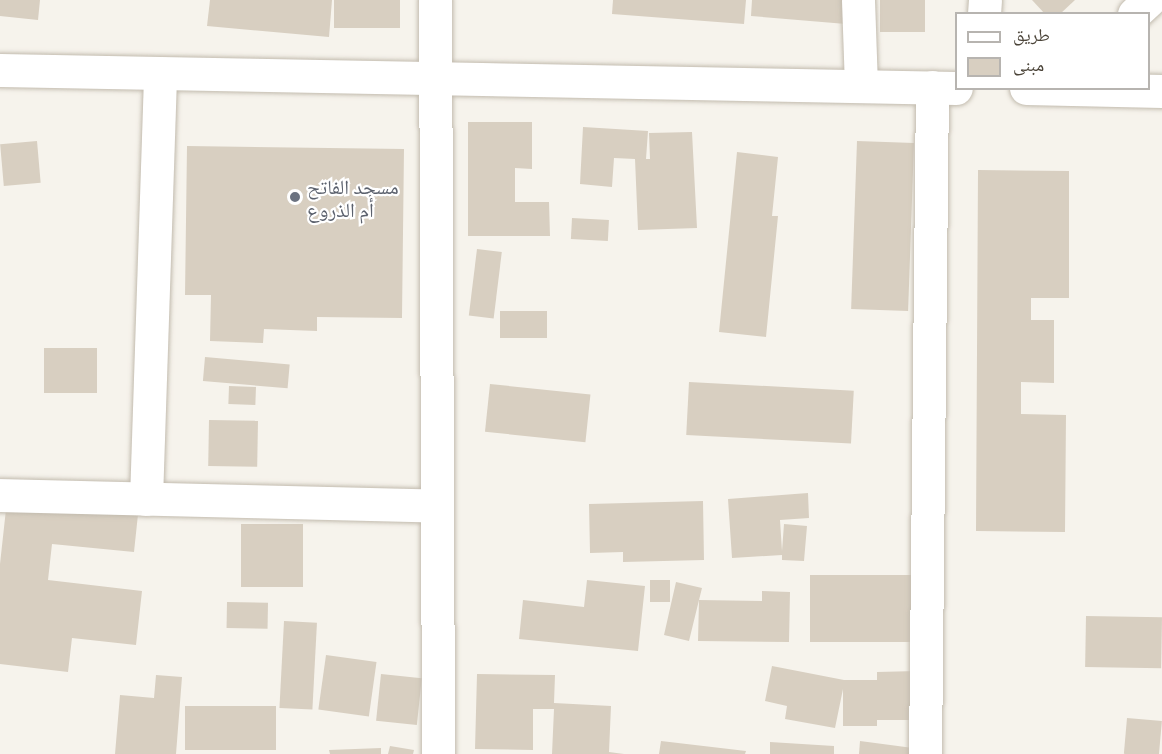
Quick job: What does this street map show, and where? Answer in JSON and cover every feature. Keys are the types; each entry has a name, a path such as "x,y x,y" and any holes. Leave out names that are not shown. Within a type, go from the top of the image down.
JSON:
{"street":[{"path":"435,0 433,78 438,754"},
{"path":"858,0 861,86"},
{"path":"1136,12 1149,0"},
{"path":"0,70 944,87 925,754"},
{"path":"146,498 160,73"},
{"path":"1106,90 1162,91"},
{"path":"0,495 436,506"}],"building":[{"path":"0,0 40,0 38,20 0,16"},
{"path":"210,0 332,0 329,37 207,26"},
{"path":"334,0 400,0 400,28 334,28"},
{"path":"613,0 746,0 744,24 612,14"},
{"path":"752,0 847,0 846,24 751,16"},
{"path":"880,0 925,0 925,32 880,32"},
{"path":"1032,0 1075,0 1062,12 1043,12"},
{"path":"468,122 532,122 532,169 515,168 515,202 549,202 550,236 468,236"},
{"path":"583,127 648,131 646,159 650,159 649,133 692,132 697,228 638,230 635,159 614,158 612,187 580,184"},
{"path":"37,141 41,183 4,186 0,144"},
{"path":"857,141 914,143 908,311 851,309"},
{"name":"مسجد الفاتح أم الذروع","path":"187,146 404,149 402,318 317,317 317,331 264,329 263,343 210,341 211,295 185,295"},
{"path":"737,152 778,157 772,216 778,216 766,337 719,332"},
{"path":"978,170 1069,171 1069,298 1031,298 1031,320 1054,320 1054,383 1021,382 1021,414 1066,415 1065,532 976,531"},
{"path":"572,218 609,220 608,241 571,239"},
{"path":"477,249 502,252 494,319 469,316"},
{"path":"500,311 547,311 547,338 500,338"},
{"path":"44,348 97,348 97,393 44,393"},
{"path":"205,357 290,364 288,388 203,381"},
{"path":"689,382 854,391 851,444 686,435"},
{"path":"490,384 590,395 585,442 485,432"},
{"path":"229,386 256,387 255,405 228,404"},
{"path":"209,420 258,421 257,467 208,466"},
{"path":"8,491 139,505 134,552 52,544 48,580 142,591 136,645 72,638 68,672 0,664 0,564"},
{"path":"808,493 809,518 780,520 782,551 784,524 807,526 804,561 782,560 782,555 732,558 728,499"},
{"path":"703,501 704,560 623,562 623,552 590,553 589,504"},
{"path":"241,524 303,524 303,587 241,587"},
{"path":"810,575 921,575 921,642 810,642"},
{"path":"587,580 645,586 638,651 519,639 523,600 584,607"},
{"path":"650,580 670,580 670,602 650,602"},
{"path":"676,582 702,588 689,641 664,635"},
{"path":"762,591 790,592 789,642 698,641 699,600 762,601"},
{"path":"227,602 268,603 268,629 227,628"},
{"path":"1086,616 1162,617 1161,668 1085,667"},
{"path":"284,621 317,623 312,710 279,708"},
{"path":"326,655 377,662 369,717 318,709"},
{"path":"772,666 844,680 877,680 877,672 917,671 918,720 877,720 877,726 843,726 843,689 835,728 785,719 787,706 765,701"},
{"path":"381,674 422,678 417,725 376,721"},
{"path":"477,674 555,675 554,703 611,706 609,752 624,754 552,754 554,709 533,709 533,750 475,749"},
{"path":"156,675 182,677 176,754 115,754 120,695 154,698"},
{"path":"185,706 276,706 276,750 185,750"},
{"path":"1127,718 1162,721 1159,754 1124,754"},
{"path":"661,741 746,751 745,754 659,754"},
{"path":"860,741 928,750 927,754 859,754"},
{"path":"770,742 834,746 834,754 770,754"},
{"path":"390,746 414,750 413,754 388,754"},
{"path":"381,748 381,754 330,754 329,750"}],"place":[{"name":"مسجد الفاتح أم الذروع","path":"295,197"}]}
